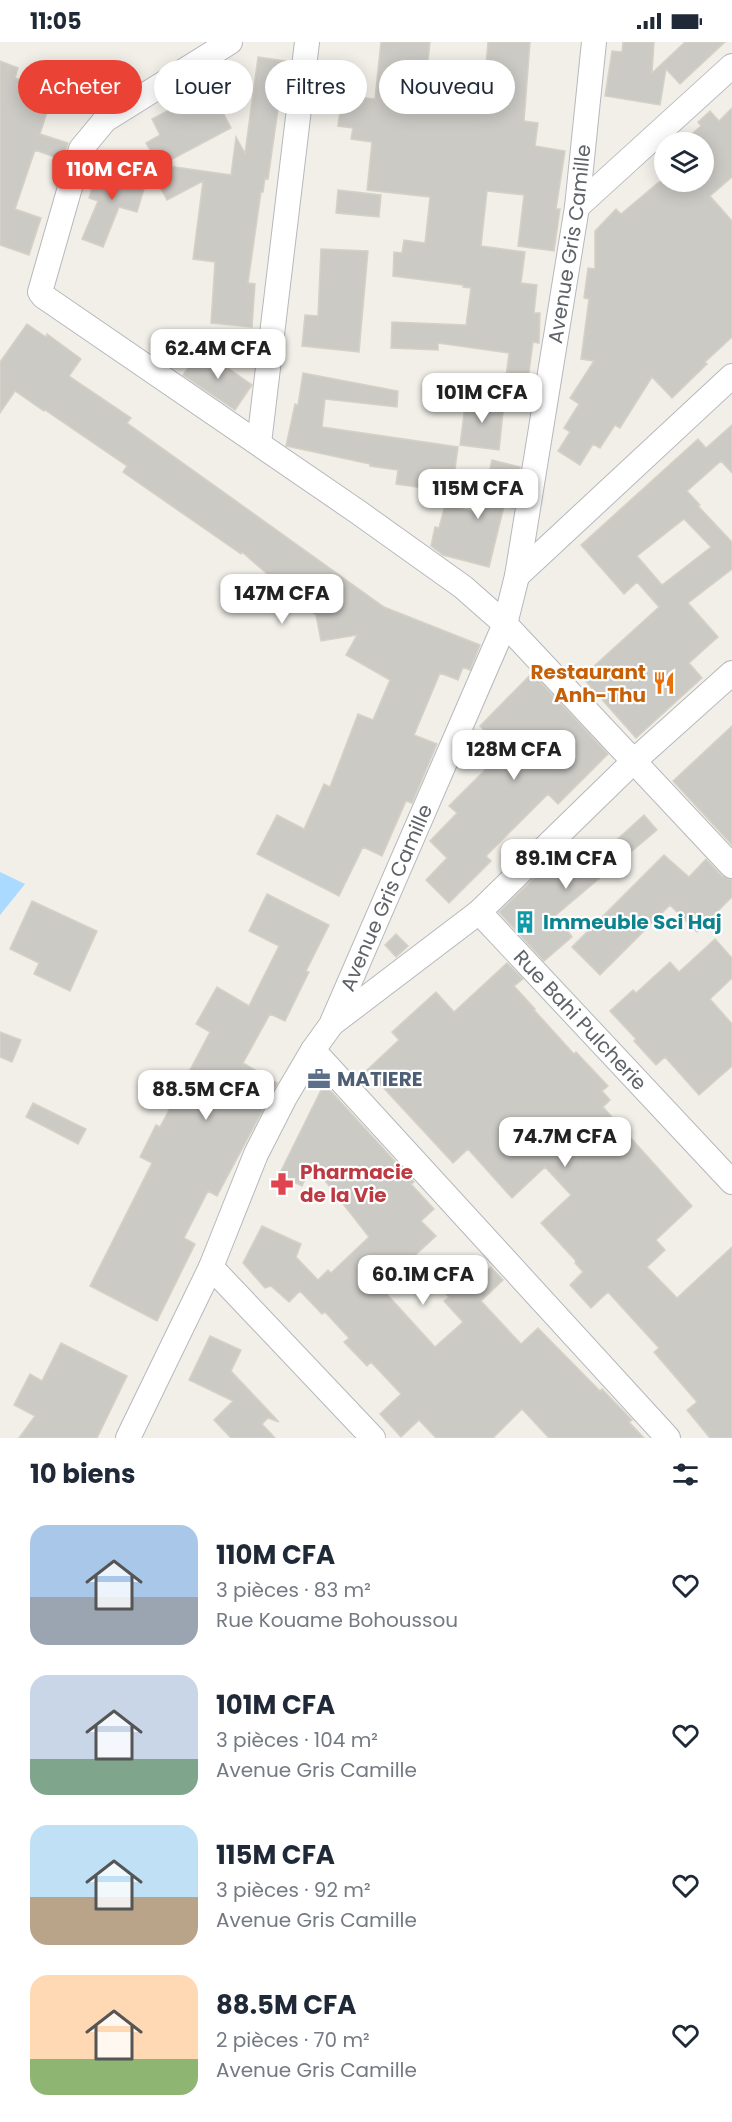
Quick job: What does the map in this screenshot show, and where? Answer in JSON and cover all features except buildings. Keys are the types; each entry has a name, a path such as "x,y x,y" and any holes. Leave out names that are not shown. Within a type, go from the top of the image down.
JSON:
{"street":[{"path":"230,42 105,120 88,139 81,149 40,292 463,587 505,624 732,866"},
{"path":"259,443 308,42"},
{"name":"Avenue Gris Camille","path":"128,1438 211,1267 256,1154 284,1099 331,1025 505,624 517,576 577,207 594,42"},
{"path":"577,207 732,66"},
{"path":"517,576 732,376"},
{"path":"331,1025 479,912 634,761 732,673"},
{"name":"Rue Bahi Pulcherie","path":"479,912 732,1182"},
{"path":"313,1050 668,1438"},
{"path":"211,1267 373,1438"}],"water":[{"path":"0,872 25,884 0,915"}],"place":[{"name":"Restaurant Anh-Thu","path":"664,683"},
{"name":"Immeuble Sci Haj","path":"525,922"},
{"name":"MATIERE","path":"319,1079"},
{"name":"Pharmacie de la Vie","path":"282,1184"}]}
